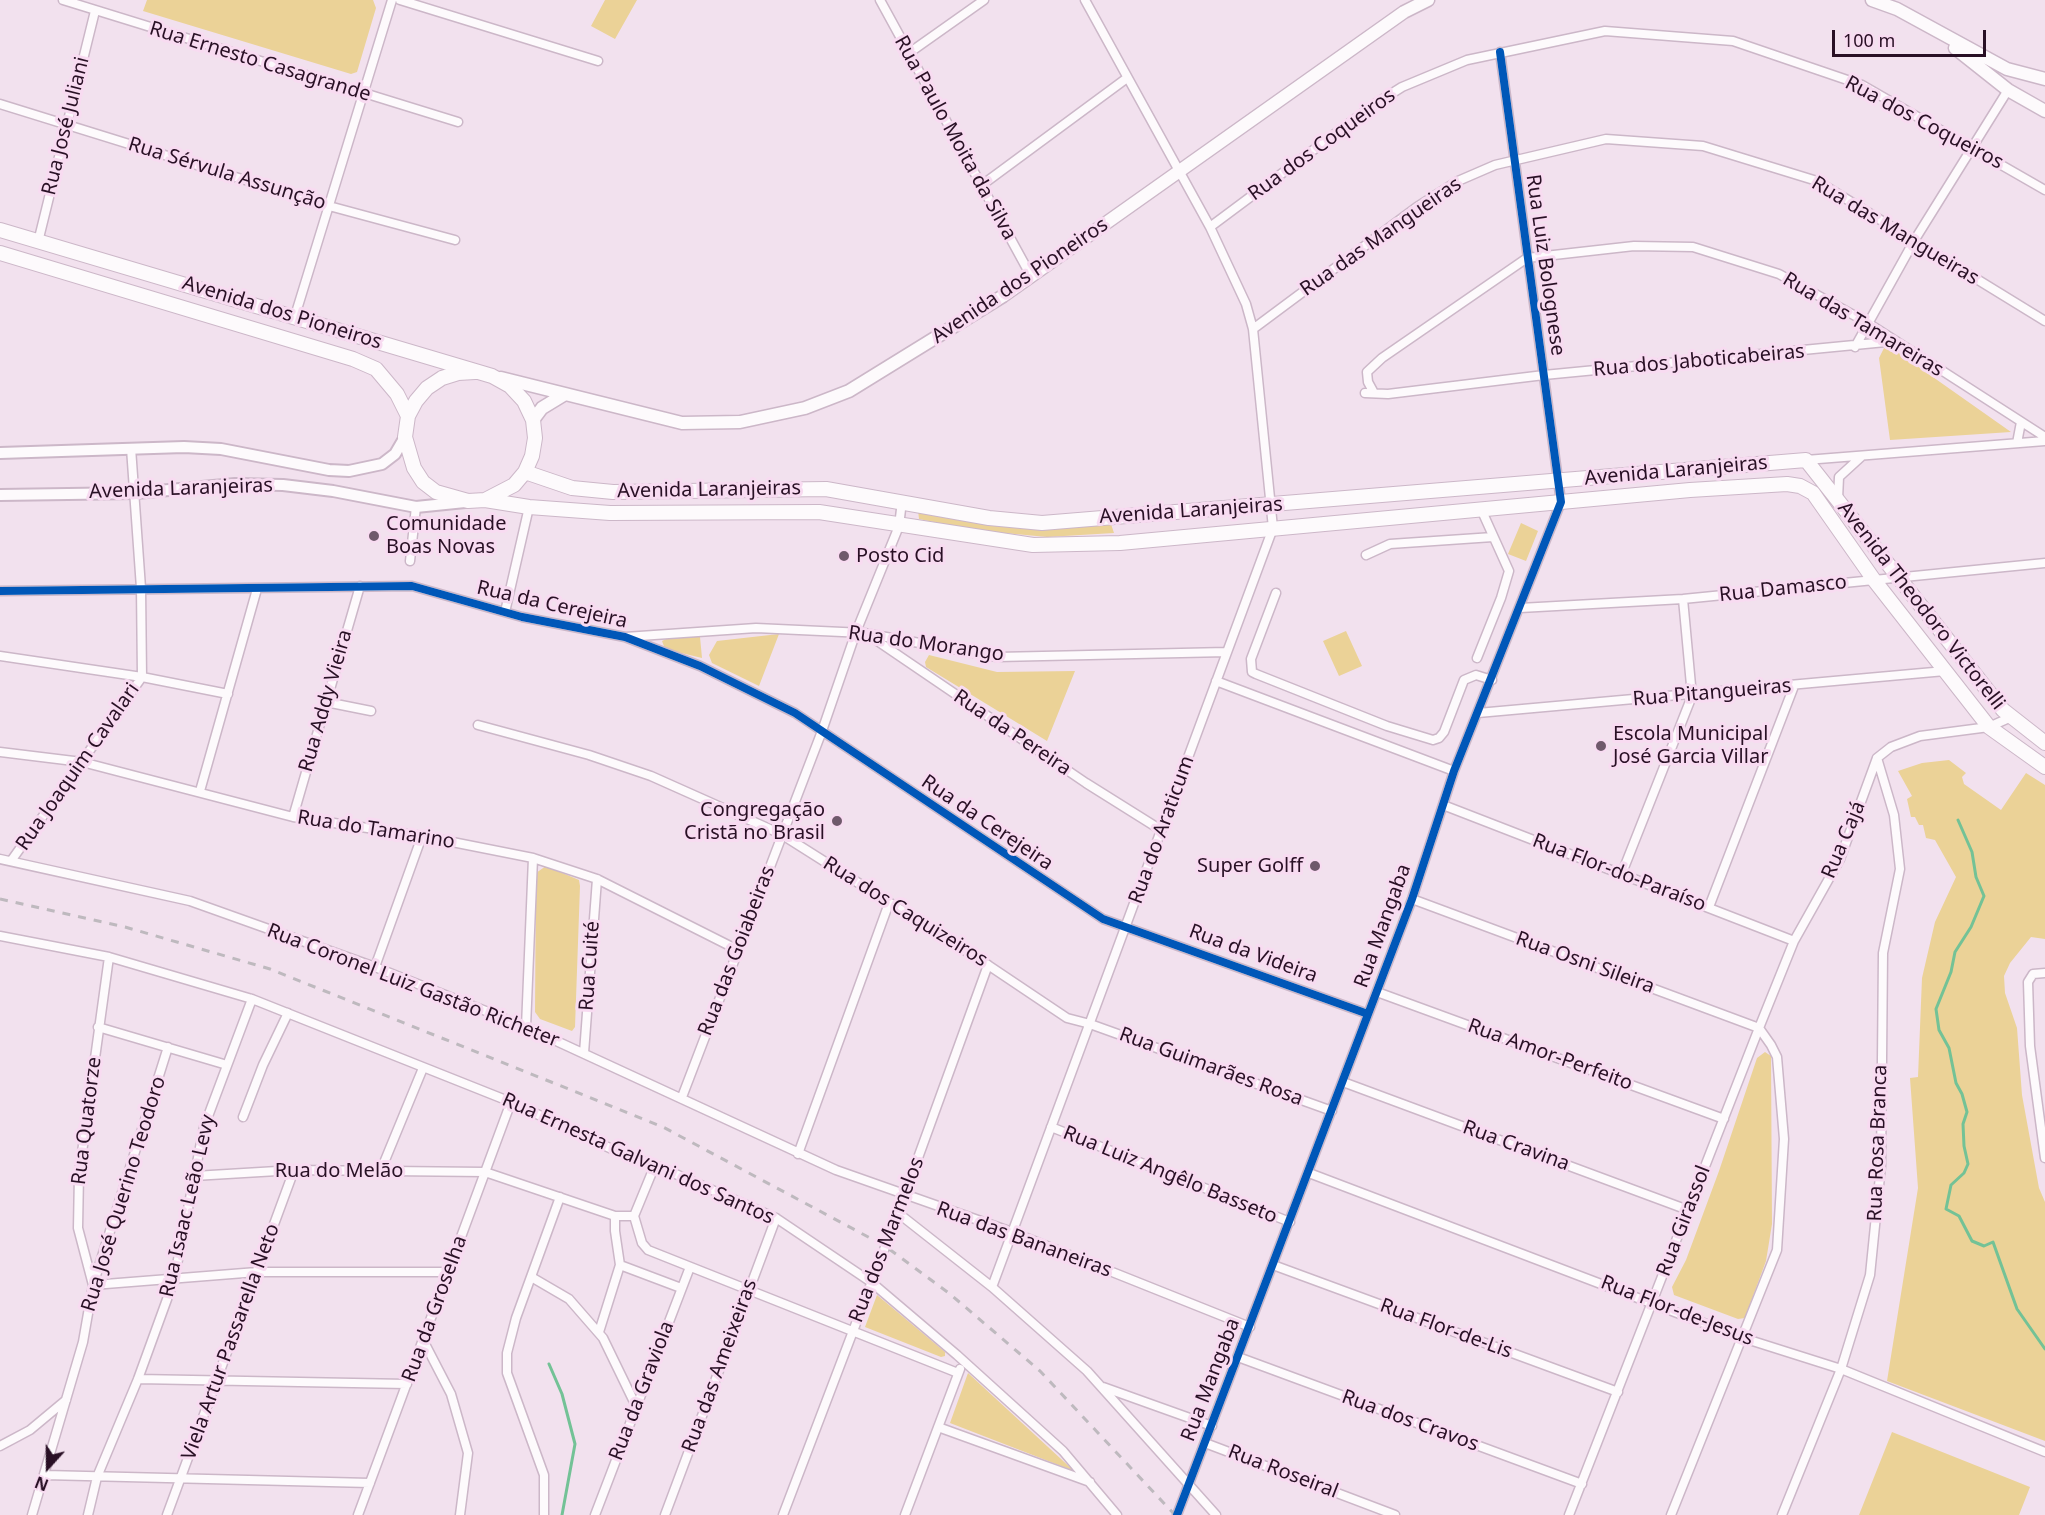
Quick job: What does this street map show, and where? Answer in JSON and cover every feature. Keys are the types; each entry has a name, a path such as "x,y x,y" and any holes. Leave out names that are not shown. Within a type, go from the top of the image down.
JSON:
{"main road":[{"name":"Avenida dos Pioneiros","path":"0,230 295,316 475,372 682,423 740,422 805,408 849,391 893,366 1031,276 1404,12 1428,0"},
{"path":"1879,1 2007,69 2031,78 2045,79"},
{"path":"1928,27 2008,90 2045,111"},
{"path":"2008,90 2031,78"},
{"name":"Avenida dos Pioneiros","path":"0,253 353,359 376,369 397,394 408,416"},
{"path":"475,372 458,373 435,383 416,401 408,416 405,437 410,461 423,482 444,495 468,501 485,500 514,485 525,472 534,447 533,420 524,401 510,386 492,376"},
{"path":"533,420 542,408 565,394"},
{"name":"Avenida Laranjeiras","path":"525,472 572,488 613,492 826,489 989,518 1042,522 1271,506 1806,460"},
{"name":"Avenida Theodoro Victorelli","path":"1806,460 2009,718 2045,743"},
{"name":"Avenida Laranjeiras","path":"485,500 530,507 658,514 819,512 1033,545 1120,543 1481,509 1787,484 1800,486 1813,493"},
{"name":"Avenida Theodoro Victorelli","path":"1813,493 1874,580 1989,727 2044,765"}],"street":[{"name":"Rua Ernesto Casagrande","path":"63,0 458,122"},
{"path":"295,316 392,0"},
{"path":"400,0 598,61"},
{"name":"Rua Paulo Moita da Silva","path":"880,0 1031,276"},
{"path":"909,53 984,0"},
{"path":"1085,0 1210,227 1246,304 1253,328 1271,506"},
{"name":"Rua José Juliani","path":"38,242 95,11"},
{"name":"Rua dos Coqueiros","path":"1210,227 1375,104 1402,87 1449,66 1500,52 1605,31 1733,41 1862,85 1972,146 2045,190"},
{"name":"Rua Luiz Bolognese","path":"1500,52 1558,481"},
{"path":"981,186 1127,78"},
{"path":"1855,347 1914,241 2008,90"},
{"name":"Rua Sérvula Assunção","path":"0,105 329,206 455,240"},
{"name":"Rua das Mangueiras","path":"1253,328 1417,207 1476,172 1514,160 1606,139 1703,146 1817,181 2045,321"},
{"name":"Rua das Tamareiras","path":"1369,393 1367,372 1382,358 1527,258 1634,246 1693,248 1779,274 1868,323 2045,439"},
{"name":"Rua dos Jaboticabeiras","path":"1369,393 1855,347 1896,341"},
{"path":"2017,443 2021,422"},
{"name":"Avenida Laranjeiras","path":"0,453 131,448 221,449 329,470 349,471 382,464 395,454 405,437"},
{"name":"Avenida Laranjeiras","path":"1806,460 2045,439"},
{"name":"Rua Joaquim Cavalari","path":"11,861 142,677 141,588 131,448"},
{"path":"1839,502 1836,488 1839,477 1862,456"},
{"name":"Rua Mangaba","path":"1177,1515 1412,899 1454,771 1561,502 1558,481"},
{"name":"Avenida Laranjeiras","path":"0,495 136,493 234,484 284,485 333,491 416,507 468,501"},
{"name":"Rua das Goiabeiras","path":"682,1097 860,632 899,526 902,501"},
{"name":"Rua do Araticum","path":"992,1287 1273,528 1271,506"},
{"path":"410,561 416,507"},
{"path":"505,612 530,507"},
{"path":"1477,658 1501,598 1509,571 1481,509"},
{"path":"1366,555 1390,544 1493,537"},
{"name":"Rua Damasco","path":"1520,608 1683,599 2045,563"},
{"name":"Rua Addy Vieira","path":"293,816 360,586"},
{"name":"Rua da Cerejeira","path":"0,591 412,586 505,612 624,637 700,666 795,713 1103,919 1127,925"},
{"path":"200,791 257,589"},
{"path":"1276,593 1251,659 1252,672 1256,674 1387,726 1433,740 1439,738 1443,732 1464,680 1476,675 1492,680"},
{"path":"1622,873 1692,696 1683,599"},
{"name":"Rua do Morango","path":"624,637 718,629 860,632 997,657 1227,652"},
{"name":"Rua da Pereira","path":"860,632 1086,783 1161,830"},
{"path":"0,656 142,677 228,694"},
{"name":"Rua Pitangueiras","path":"1478,713 1692,696 1945,671"},
{"path":"1216,681 1454,771"},
{"path":"1708,907 1794,686"},
{"path":"326,702 371,711"},
{"path":"1876,758 1891,747 1920,736 1989,727 2009,718"},
{"name":"Rua dos Caquizeiros","path":"478,725 590,755 651,776 781,834 988,965 1049,1009 1066,1018 1090,1024"},
{"name":"Rua do Tamarino","path":"0,752 82,762 293,816 422,836 533,858 597,879 738,950"},
{"name":"Rua Cajá","path":"1759,1028 1794,941 1840,859 1876,758"},
{"name":"Rua Rosa Branca","path":"1782,1515 1841,1369 1870,1275 1881,1166 1883,953 1900,869 1894,815 1876,758"},
{"name":"Rua Flor-do-Paraíso","path":"1443,805 1794,941"},
{"path":"375,967 422,836"},
{"path":"526,1027 533,858"},
{"name":"Rua Coronel Luiz Gastão Richeter","path":"0,859 190,901 375,967 526,1027 682,1097 798,1154"},
{"name":"Rua Cuité","path":"584,1053 597,879"},
{"name":"Rua Osni Sileira","path":"1412,899 1759,1028"},
{"path":"798,1154 889,903"},
{"name":"Rua da Videira","path":"1127,925 1368,1014"},
{"name":"Rua Ernesta Galvani dos Santos","path":"0,936 108,957 252,999 511,1102 629,1157 656,1165 776,1218 871,1282 963,1361 1064,1451 1117,1515"},
{"name":"Rua Quatorze","path":"93,1285 78,1228 79,1174 108,957"},
{"name":"Rua dos Marmelos","path":"783,1515 898,1213 988,965"},
{"path":"2045,973 2033,974 2028,982 2030,1046 2045,1158"},
{"name":"Rua Amor-Perfeito","path":"1377,992 1724,1119"},
{"name":"Rua Isaac Leão Levy","path":"88,1515 97,1477 138,1379 174,1280 204,1127 252,999"},
{"path":"243,1117 263,1065 288,1013"},
{"name":"Rua Guimarães Rosa","path":"1090,1024 1332,1111"},
{"path":"98,1027 227,1065"},
{"path":"1671,1515 1777,1250 1784,1139 1777,1057 1772,1044 1759,1028"},
{"name":"Rua Girassol","path":"1569,1515 1759,1028"},
{"name":"Rua José Querino Teodoro","path":"32,1515 67,1399 82,1342 93,1285 168,1047"},
{"path":"381,1170 423,1068"},
{"name":"Rua Cravina","path":"1343,1082 1688,1210"},
{"name":"Rua da Groselha","path":"358,1515 511,1102"},
{"name":"Rua Luiz Angêlo Basseto","path":"1051,1127 1290,1222"},
{"name":"Rua das Bananeiras","path":"798,1154 904,1196 1012,1232 1250,1327"},
{"path":"656,1165 634,1216 642,1244 648,1250 958,1374"},
{"name":"Rua do Melão","path":"194,1176 294,1170 485,1172 615,1216 634,1216"},
{"name":"Viela Artur Passarella Neto","path":"167,1515 294,1170"},
{"name":"Rua Flor-de-Jesus","path":"1309,1173 1743,1338 1841,1369 2045,1452"},
{"path":"544,1515 544,1475 507,1373 507,1353 516,1318 533,1278 560,1197"},
{"path":"898,1213 992,1287 1101,1386 1190,1483 1216,1515"},
{"path":"599,1332 620,1265 615,1216"},
{"name":"Rua das Ameixeiras","path":"665,1515 776,1218"},
{"path":"620,1265 681,1288"},
{"name":"Rua Flor-de-Lis","path":"1273,1265 1618,1392"},
{"name":"Rua da Graviola","path":"595,1515 690,1267"},
{"path":"93,1285 257,1272 448,1272"},
{"path":"533,1278 569,1299 599,1332 636,1406"},
{"path":"423,1340 451,1394 468,1453 460,1515"},
{"name":"Rua dos Cravos","path":"1238,1357 1582,1484"},
{"path":"905,1515 963,1361"},
{"path":"138,1379 407,1384"},
{"path":"1101,1386 1212,1426"},
{"path":"0,1446 30,1430 67,1399"},
{"path":"938,1427 1092,1483"},
{"name":"Rua Roseiral","path":"1205,1443 1395,1515"},
{"path":"45,1475 370,1484"}],"shaded area":[{"path":"147,0 373,0 376,8 357,72 351,74 143,11"},
{"path":"605,0 637,0 615,39 591,26"},
{"path":"1886,344 2011,432 1890,440 1879,358"},
{"path":"918,510 1111,524 1114,533 1047,537 973,530 919,519"},
{"path":"1521,523 1538,531 1526,561 1508,554"},
{"path":"1346,631 1362,666 1339,676 1323,641"},
{"path":"779,634 759,686 712,663 709,655 717,641"},
{"path":"670,637 700,637 702,658 665,649 662,641"},
{"path":"929,655 997,672 1075,671 1047,741 926,667 925,662"},
{"path":"1949,760 1966,773 1962,777 1964,784 2001,810 2026,773 2045,785 2045,939 2031,937 2010,963 2004,976 2005,993 2017,1028 2022,1095 2039,1188 2045,1202 2045,1441 1887,1381 1918,1188 1910,1078 1918,1077 1922,978 1935,922 1956,877 1935,840 1926,838 1923,825 1919,825 1915,817 1911,817 1907,799 1912,796 1898,771 1922,763"},
{"path":"546,866 579,880 580,886 575,1027 572,1031 540,1019 535,1012 536,873"},
{"path":"1765,1052 1771,1056 1772,1224 1766,1261 1745,1318 1738,1319 1674,1295 1672,1287 1686,1260 1757,1058"},
{"path":"877,1295 945,1352 945,1356 941,1357 865,1327"},
{"path":"968,1373 1074,1471 950,1423"},
{"path":"1892,1432 2030,1487 2019,1515 1859,1515"}],"waterway":[{"path":"1958,820 1972,852 1976,877 1984,896 1971,927 1955,952 1951,972 1936,1009 1939,1030 1949,1048 1956,1083 1967,1112 1963,1124 1968,1164 1964,1173 1951,1185 1946,1209 1959,1216 1972,1241 1984,1246 1993,1242 2017,1309 2045,1349"},
{"path":"549,1364 562,1394 575,1444 562,1515"}],"railway":[{"path":"0,899 125,927 270,969 663,1127 885,1246 950,1294 1040,1371 1175,1515"}],"cycle path":[{"path":"1177,1515 1412,899 1454,771 1561,502 1500,52"},
{"path":"0,591 412,586 522,617 625,637 700,666 795,713 1103,919 1368,1014"}],"place":[{"name":"Comunidade Boas Novas","path":"374,536"},
{"name":"Posto Cid","path":"844,556"},
{"name":"Escola Municipal José Garcia Villar","path":"1601,746"},
{"name":"Congregação Cristã no Brasil","path":"837,821"},
{"name":"Super Golff","path":"1315,866"}]}
